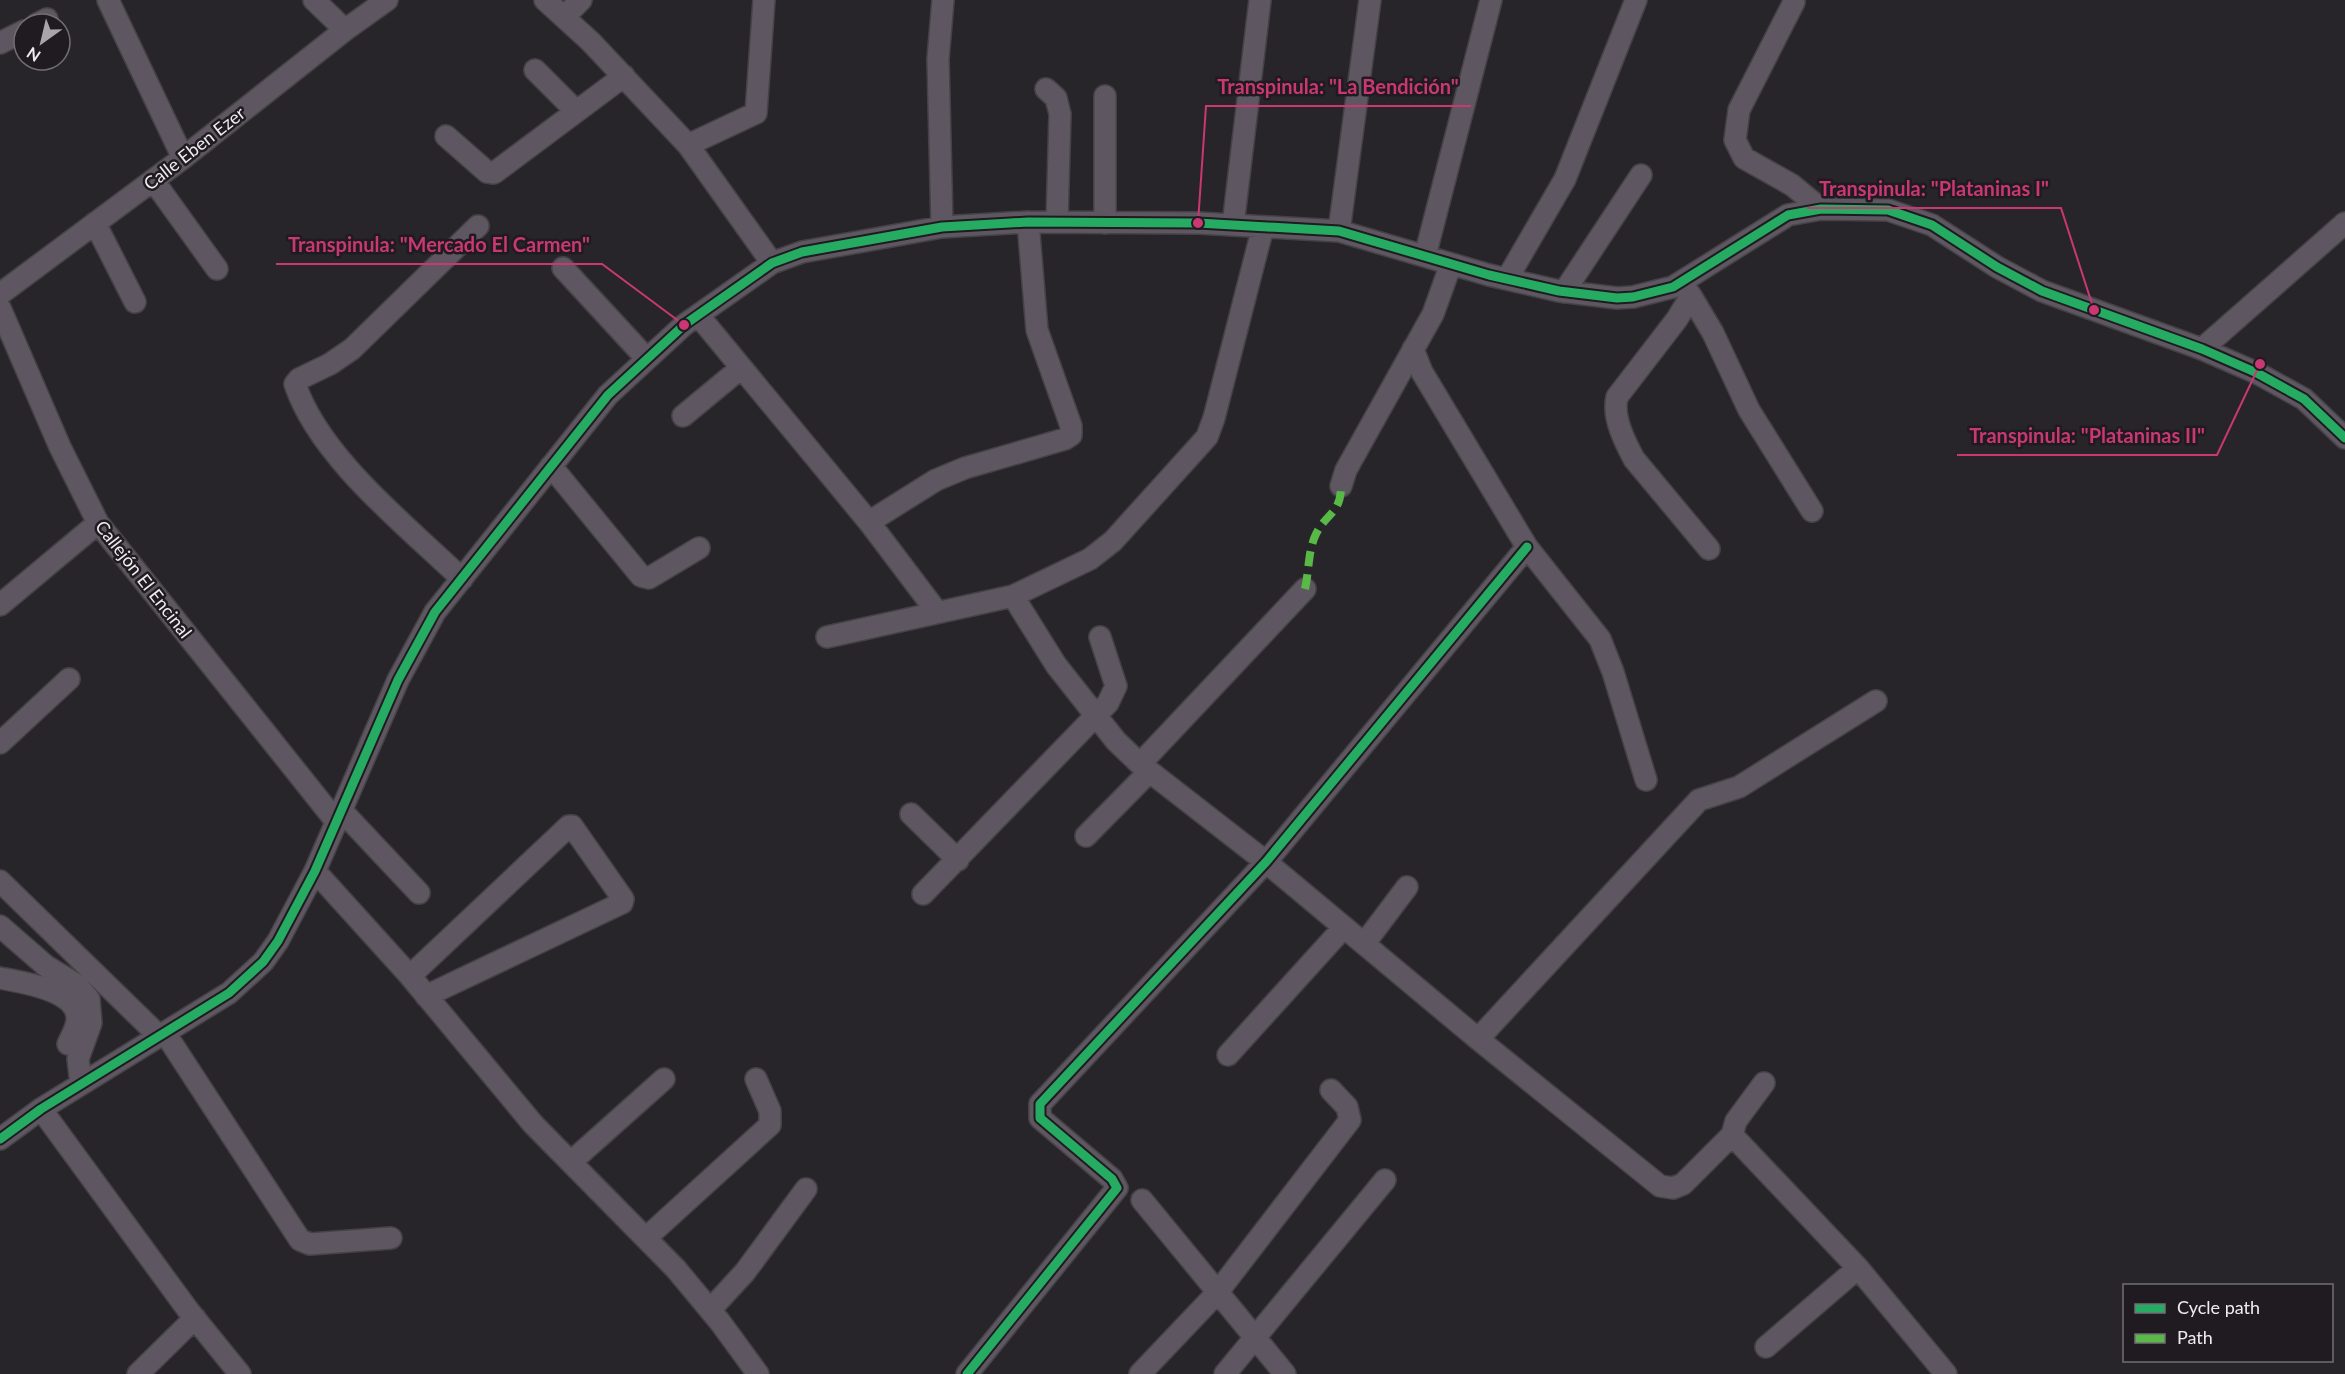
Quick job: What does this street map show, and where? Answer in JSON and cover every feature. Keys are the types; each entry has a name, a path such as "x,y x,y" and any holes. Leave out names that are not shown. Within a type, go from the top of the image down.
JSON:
{"street":[{"path":"108,0 183,158"},
{"path":"314,0 345,30"},
{"name":"Calle Eben Ezer","path":"0,294 183,158 345,30 387,0"},
{"path":"545,0 624,76 688,145 772,263"},
{"path":"564,16 581,0"},
{"path":"688,145 756,114 764,0"},
{"path":"942,227 938,59 944,0"},
{"path":"1233,225 1260,0"},
{"path":"1339,231 1370,0"},
{"path":"1425,256 1491,0"},
{"path":"1507,279 1566,179 1636,0"},
{"path":"1794,2 1739,110 1735,140 1744,158 1792,185 1821,209"},
{"path":"535,70 576,111"},
{"path":"447,136 487,172 494,173 624,76"},
{"path":"1046,89 1056,98 1060,114 1057,222"},
{"path":"1105,96 1105,223"},
{"path":"1564,291 1641,174"},
{"path":"153,180 216,269"},
{"path":"1709,549 1634,459 1626,444 1615,403 1686,289 1788,215 1821,209 1887,210 1911,216 1932,225 2005,272 2042,291 2202,349 2257,373 2304,399 2345,438"},
{"path":"869,522 936,480 996,458 1065,439 1071,435 1071,426 1037,330 1028,222"},
{"path":"0,1139 41,1109 229,993 263,962 278,941 315,871 338,814 413,650 435,612 608,395 698,315 772,263 802,252 942,227 1028,222 1233,225 1339,231 1507,279 1601,297 1634,297 1686,289"},
{"path":"95,223 135,302"},
{"path":"2202,349 2345,223"},
{"path":"462,579 367,488 318,432 295,384 299,379 342,356 373,331 478,226"},
{"path":"827,637 1013,596 1090,558 1113,541 1207,437 1214,418 1263,227"},
{"path":"1341,486 1346,470 1433,314 1450,264"},
{"path":"562,268 647,359"},
{"path":"1686,289 1713,333 1749,410 1812,512"},
{"name":"Callejón El Encinal","path":"0,308 60,447 98,523 338,814 419,893"},
{"path":"698,315 869,522 937,612"},
{"path":"1413,349 1422,372 1527,547 1600,639 1613,672 1646,780"},
{"path":"683,416 741,368"},
{"path":"551,466 641,576 650,578 699,548"},
{"path":"0,605 98,523"},
{"path":"969,1373 1117,1188 1112,1179 1040,1118 1040,1104 1266,862 1527,547"},
{"path":"1086,836 1305,589"},
{"path":"1013,596 1056,665 1095,716 1144,768 1266,862 1478,1039 1660,1186 1673,1188 1683,1184 1732,1136 1736,1121 1764,1083"},
{"path":"923,894 1108,703 1116,686 1100,637"},
{"path":"0,743 69,679"},
{"path":"1478,1039 1699,800 1739,787 1876,701"},
{"path":"911,814 958,860"},
{"path":"410,976 569,826 572,826 623,899 622,903 426,996"},
{"path":"315,871 410,976 533,1124 646,1238 710,1311 758,1374"},
{"path":"0,880 162,1034 300,1240 310,1244 391,1238"},
{"path":"1364,944 1407,887"},
{"path":"0,926 46,966 77,986 89,999 91,1023 78,1059 73,1089"},
{"path":"1228,1055 1344,927"},
{"path":"36,985 46,966"},
{"path":"0,978 36,985 68,1002 76,1013 77,1021 64,1059 73,1089"},
{"path":"571,1162 664,1079"},
{"path":"646,1238 770,1125 770,1111 756,1079"},
{"path":"1140,1374 1217,1293 1350,1120 1347,1107 1331,1090"},
{"path":"41,1109 231,1370"},
{"path":"1732,1136 1858,1268 1946,1374"},
{"path":"1225,1374 1385,1180"},
{"path":"710,1311 745,1272 806,1189"},
{"path":"1142,1200 1285,1374"},
{"path":"1766,1347 1858,1268"},
{"path":"138,1374 195,1318"}],"marked path":[{"path":"1305,589 1313,540 1320,527 1336,508 1341,486"}],"cycle path":[{"path":"0,1139 41,1109 229,993 263,962 278,941 315,871 398,680 435,612 608,395 684,325 772,263 802,252 942,227 1028,222 1198,223 1339,231 1489,275 1559,291 1617,298 1633,297 1673,287 1788,215 1821,209 1888,210 1932,225 1997,267 2042,291 2202,349 2257,373 2304,399 2345,438"},
{"path":"967,1374 1117,1188 1112,1179 1040,1118 1040,1104 1266,862 1527,547"}],"place":[{"name":"Transpinula: \"La Bendición\"","path":"1198,223"},
{"name":"Transpinula: \"Plataninas I\"","path":"2094,310"},
{"name":"Transpinula: \"Mercado El Carmen\"","path":"684,325"},
{"name":"Transpinula: \"Plataninas II\"","path":"2260,364"}]}
